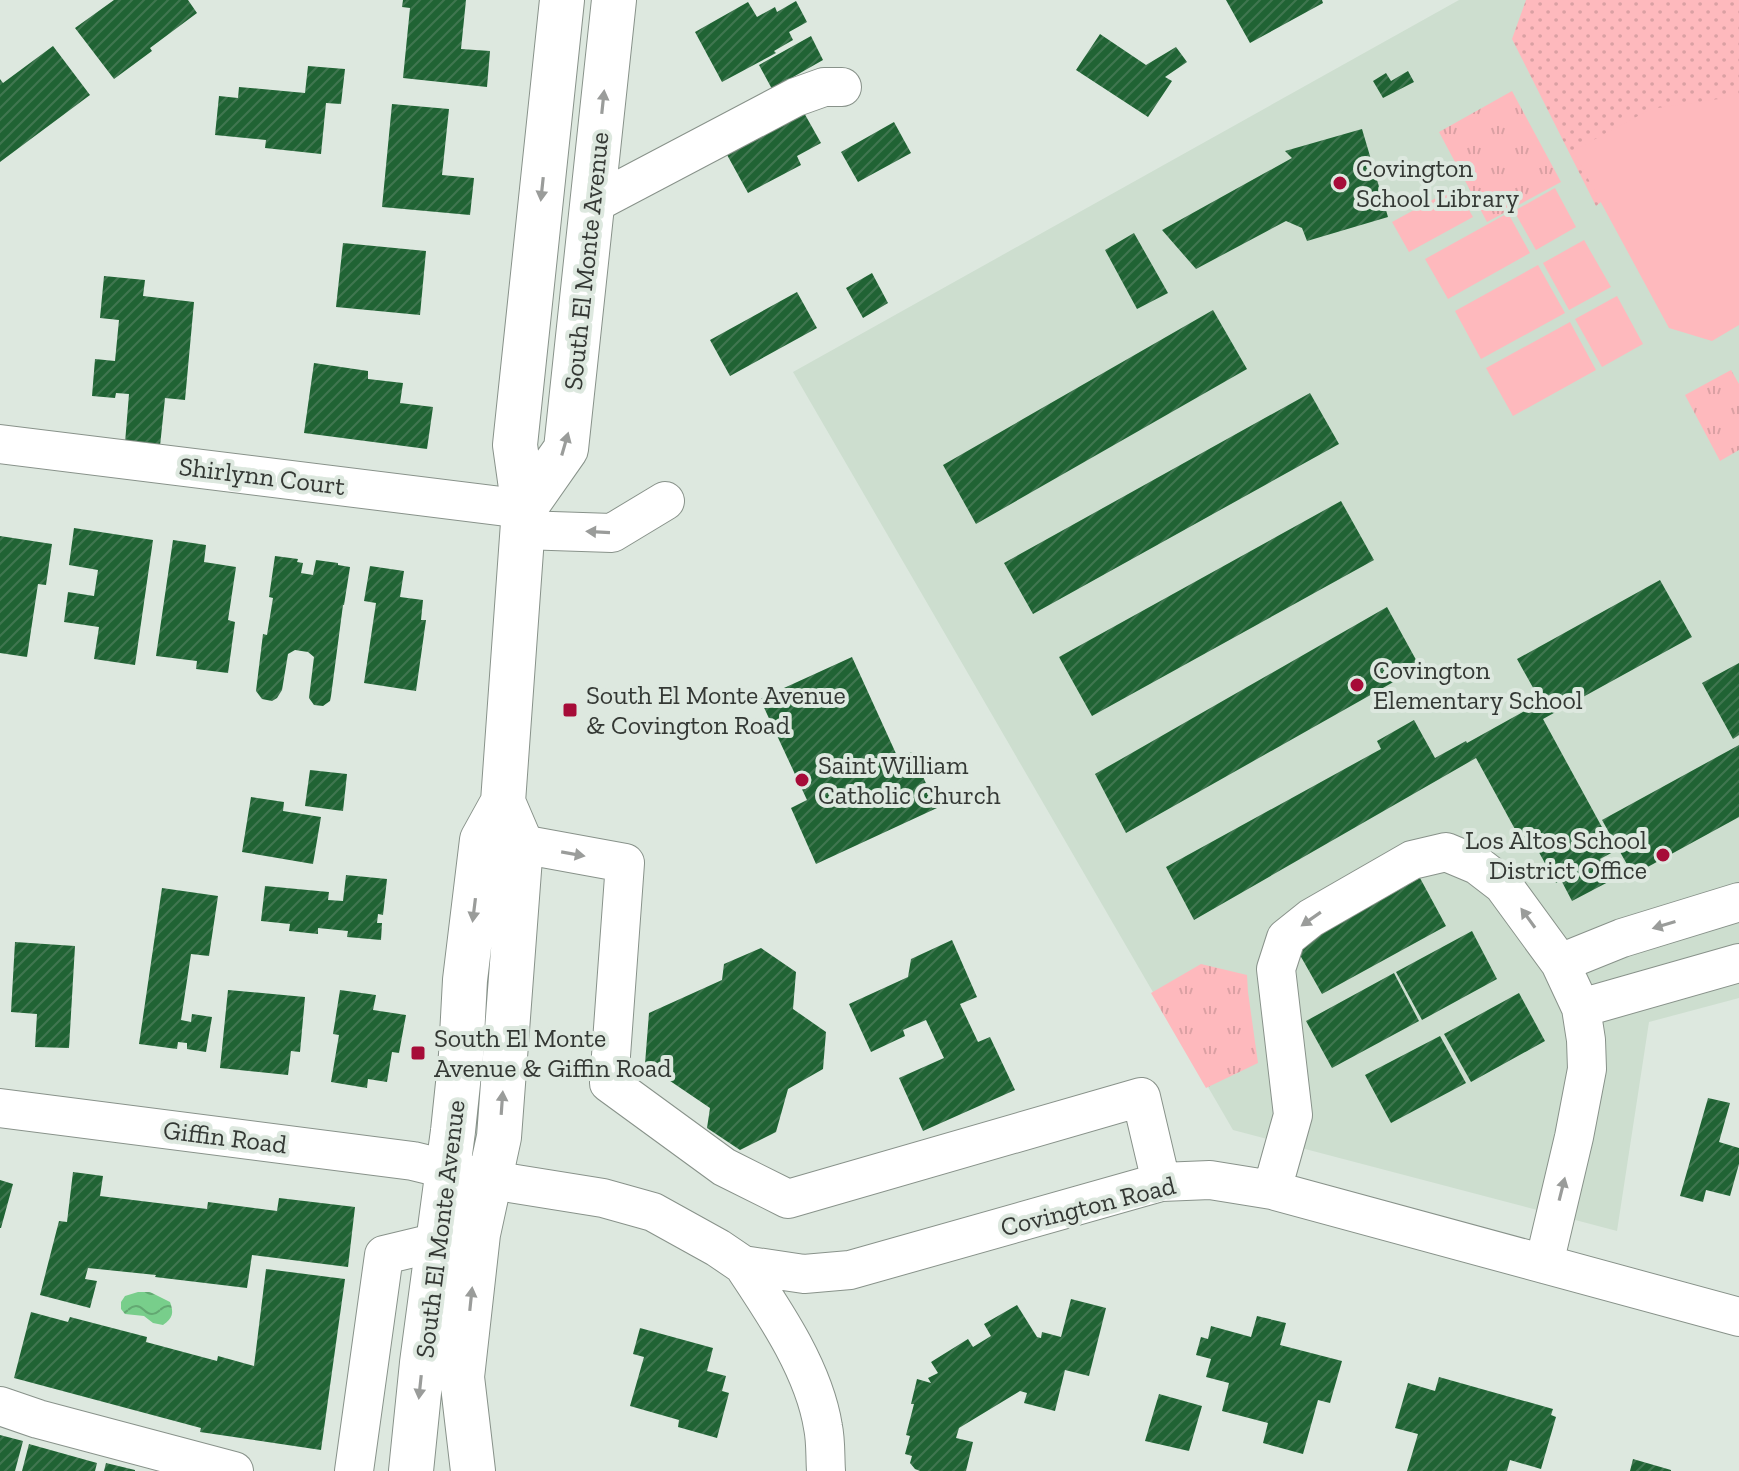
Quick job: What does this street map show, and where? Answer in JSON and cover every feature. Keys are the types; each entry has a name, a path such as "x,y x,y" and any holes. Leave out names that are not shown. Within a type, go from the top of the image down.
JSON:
{"main road":[{"name":"South El Monte Avenue","path":"473,1471 462,1377 478,1234 499,1137 503,802 523,519 515,445 562,0"},
{"name":"South El Monte Avenue","path":"523,519 566,449 614,0"},
{"name":"South El Monte Avenue","path":"411,1471 461,1055 465,980 502,842"}],"street":[{"path":"593,204 796,97 824,87 842,87"},
{"name":"Shirlynn Court","path":"0,444 612,533 665,501"},
{"path":"502,842 625,863 609,1083 724,1167 788,1199 1141,1097 1161,1182"},
{"path":"1272,1190 1293,1115 1276,969 1286,938 1311,918 1412,860 1446,852 1477,865 1503,885 1560,963 1581,1008 1587,1069 1544,1264"},
{"path":"1560,963 1622,938 1739,902"},
{"path":"1581,1008 1739,963"},
{"name":"Giffin Road","path":"0,1108 413,1161 491,1180"},
{"name":"Covington Road","path":"491,1180 603,1198 653,1212 743,1265 804,1274 850,1270 1161,1182 1210,1180 1272,1190 1739,1317"},
{"path":"354,1471 384,1255 438,1242"},
{"path":"743,1265 783,1325 813,1389 824,1428 826,1471"},
{"path":"0,1406 234,1471"}],"shaded area":[{"name":"Covington Elementary School","path":"1459,0 1739,0 1739,998 1649,1022 1617,1231 1233,1130 793,372"}],"green space":[{"path":"1526,0 1739,0 1739,145 1672,143 1596,206 1512,39"},
{"path":"1512,91 1561,182 1487,222 1439,132"},
{"path":"1739,96 1739,325 1712,341 1669,328 1573,151 1651,109"},
{"path":"1456,187 1473,217 1409,252 1392,222"},
{"path":"1555,188 1576,227 1536,250 1514,211"},
{"path":"1508,213 1530,253 1448,299 1425,259"},
{"path":"1584,240 1611,287 1569,310 1543,263"},
{"path":"1538,265 1565,313 1481,359 1455,311"},
{"path":"1617,296 1643,344 1602,367 1575,319"},
{"path":"1570,322 1596,370 1513,416 1486,368"},
{"path":"1731,370 1739,384 1739,450 1720,461 1685,395"},
{"path":"1201,964 1247,975 1258,1063 1206,1088 1151,993"}],"water":[{"path":"150,1292 170,1302 171,1318 163,1325 153,1323 144,1316 125,1314 121,1302 125,1296"}],"building":[{"path":"114,0 188,0 197,13 114,79 75,28"},
{"path":"403,0 466,0 461,49 490,51 487,87 403,78 410,8 402,7"},
{"path":"1226,0 1322,0 1323,3 1250,43"},
{"path":"796,1 807,22 789,32 793,40 774,51 776,53 722,82 695,32 748,2 757,17 775,7 777,12"},
{"path":"1100,34 1146,65 1176,47 1187,62 1165,77 1172,81 1148,117 1076,70"},
{"path":"811,36 823,60 772,89 759,65"},
{"path":"53,46 90,95 0,162 0,79 3,83"},
{"path":"308,66 345,69 341,104 326,103 321,154 265,148 266,140 215,135 219,96 238,98 239,87 305,93"},
{"path":"1408,71 1414,82 1383,98 1373,81 1386,73 1391,81"},
{"path":"392,104 449,109 442,175 474,178 470,215 382,207"},
{"path":"803,111 821,143 797,156 801,165 748,193 726,153"},
{"path":"894,122 911,153 858,182 841,152"},
{"path":"1362,129 1388,217 1307,241 1302,228 1286,221 1196,269 1162,230 1292,158 1285,151"},
{"path":"1134,233 1168,293 1137,309 1105,250"},
{"path":"343,243 426,251 420,315 336,307"},
{"path":"872,273 888,303 863,318 846,288"},
{"path":"104,276 145,280 143,296 194,302 185,400 165,398 160,446 125,443 129,394 116,393 115,398 92,396 95,359 115,361 119,320 100,318"},
{"path":"797,292 817,328 730,376 710,340"},
{"path":"1213,310 1247,369 976,524 943,465"},
{"path":"314,363 368,371 368,379 403,383 400,403 433,407 427,449 304,433"},
{"path":"1310,393 1339,444 1033,614 1004,563"},
{"path":"1341,501 1374,560 1092,716 1059,657"},
{"path":"74,528 153,540 135,665 94,659 99,627 64,622 68,592 94,596 98,570 69,565"},
{"path":"0,536 52,544 46,585 38,584 27,657 0,653"},
{"path":"173,540 206,545 204,562 236,567 228,620 235,622 228,673 196,669 197,661 156,656"},
{"path":"275,556 298,559 297,562 303,563 301,573 313,575 316,560 350,567 331,696 323,706 314,705 309,698 314,657 308,652 295,650 288,654 282,690 277,698 272,701 262,699 256,691 263,634 267,635 273,598 269,597"},
{"path":"370,566 404,571 400,597 423,600 421,620 426,620 416,691 364,683 376,603 364,601"},
{"path":"1660,580 1692,637 1543,719 1615,851 1600,859 1612,880 1572,901 1561,880 1556,883 1531,838 1522,842 1476,758 1194,920 1166,867 1381,749 1377,741 1414,720 1435,758 1541,702 1517,659"},
{"path":"1387,607 1420,667 1126,833 1095,774"},
{"path":"852,657 898,758 912,752 937,808 816,864 791,808 807,800 760,699"},
{"path":"1739,663 1739,735 1733,739 1702,683"},
{"path":"1739,745 1739,817 1633,875 1602,820"},
{"path":"310,770 347,774 343,811 305,806"},
{"path":"251,797 284,802 283,811 321,817 313,864 242,852"},
{"path":"346,875 387,879 383,915 378,914 377,923 382,923 381,940 347,937 348,931 318,928 318,934 289,931 290,924 261,921 265,886 329,892 328,900 343,901"},
{"path":"1420,878 1446,926 1322,994 1296,948"},
{"path":"162,888 218,896 209,956 191,954 181,1020 191,1022 192,1014 212,1017 206,1052 187,1049 187,1043 178,1042 177,1049 139,1044"},
{"path":"1472,931 1497,979 1422,1020 1396,972"},
{"path":"952,940 977,997 960,1004 978,1042 990,1037 1015,1090 923,1131 899,1078 944,1058 926,1020 903,1030 905,1036 871,1052 849,1004 908,977 911,959"},
{"path":"15,942 75,946 69,1048 35,1047 37,1014 11,1012"},
{"path":"761,948 796,972 793,1009 826,1032 823,1069 788,1089 776,1132 740,1150 707,1128 710,1108 645,1064 649,1013 722,980 724,964"},
{"path":"1394,973 1419,1021 1332,1068 1306,1021"},
{"path":"228,990 305,997 300,1052 291,1051 288,1075 220,1068"},
{"path":"340,990 376,995 373,1010 406,1015 399,1053 392,1052 387,1082 368,1079 367,1088 331,1082 339,1035 333,1034"},
{"path":"1519,993 1545,1041 1471,1082 1444,1034"},
{"path":"1440,1036 1466,1083 1391,1123 1365,1075"},
{"path":"1708,1098 1730,1103 1719,1142 1739,1148 1739,1164 1730,1196 1706,1190 1703,1202 1680,1196"},
{"path":"73,1172 103,1176 100,1196 207,1209 208,1202 277,1211 279,1198 355,1207 348,1267 252,1255 247,1288 88,1268 85,1279 97,1281 90,1308 40,1295 59,1221 67,1222"},
{"path":"0,1180 13,1184 1,1228 0,1228"},
{"path":"266,1269 345,1279 321,1450 200,1432 201,1428 14,1378 31,1312 68,1322 70,1317 147,1337 146,1342 217,1361 218,1356 254,1366"},
{"path":"1071,1299 1106,1308 1089,1376 1065,1370 1055,1411 1024,1403 1027,1393 1020,1391 959,1428 956,1438 973,1442 966,1471 915,1469 910,1463 912,1456 905,1454 910,1436 906,1435 917,1379 931,1383 928,1378 938,1373 931,1362 968,1339 973,1347 991,1336 984,1324 1017,1305 1037,1337 1041,1338 1042,1332 1061,1337"},
{"path":"1257,1316 1286,1323 1280,1345 1342,1361 1330,1403 1318,1400 1303,1454 1263,1443 1268,1423 1222,1411 1229,1383 1206,1377 1211,1359 1196,1355 1201,1337 1208,1339 1211,1326 1251,1337"},
{"path":"640,1328 713,1348 707,1371 726,1376 722,1391 729,1393 717,1438 678,1427 679,1420 630,1406 644,1357 633,1354"},
{"path":"1439,1377 1553,1409 1551,1415 1556,1417 1541,1469 1510,1460 1507,1471 1407,1471 1418,1434 1395,1428 1408,1383 1435,1391"},
{"path":"1159,1394 1202,1406 1189,1451 1145,1441"},
{"path":"0,1435 23,1441 15,1471 0,1471"},
{"path":"29,1444 97,1463 95,1471 22,1471"},
{"path":"1633,1459 1671,1470 1671,1471 1630,1471"},
{"path":"106,1463 135,1470 135,1471 104,1471"}],"place":[{"name":"Covington School Library","path":"1340,183"},
{"name":"Covington Elementary School","path":"1357,685"},
{"name":"South El Monte Avenue & Covington Road","path":"570,710"},
{"name":"Saint William Catholic Church","path":"802,780"},
{"name":"Los Altos School District Office","path":"1663,855"},
{"name":"South El Monte Avenue & Giffin Road","path":"418,1053"}]}
